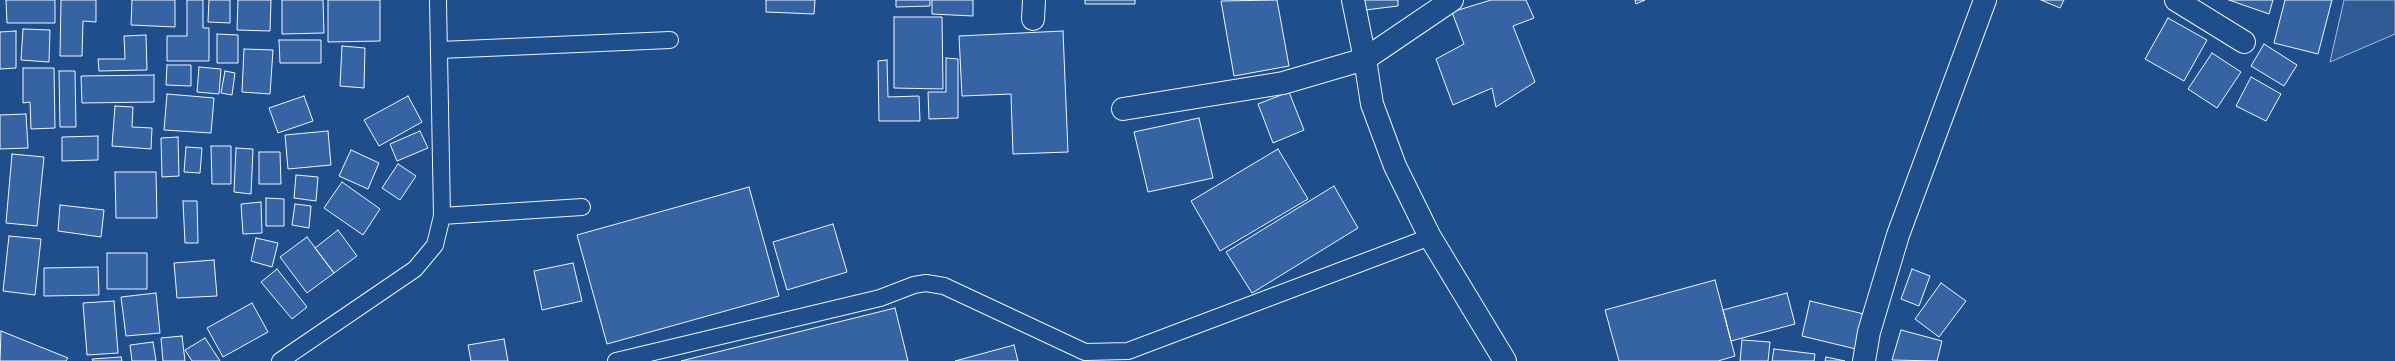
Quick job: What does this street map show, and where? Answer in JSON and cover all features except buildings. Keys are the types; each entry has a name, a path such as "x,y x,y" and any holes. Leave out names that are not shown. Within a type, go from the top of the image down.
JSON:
{"street":[{"path":"1353,0 1365,59 1372,104 1395,166 1430,237 1506,361"},
{"path":"1123,109 1283,83 1365,59 1452,0"},
{"path":"1864,361 1869,332 1898,235 1985,0"},
{"path":"2176,0 2244,42"}],"lane":[{"path":"280,361 415,269 435,245 442,216 438,0"},
{"path":"440,50 670,40"},
{"path":"442,216 582,207"},
{"path":"616,361 634,359 880,298 914,285 926,283 944,286 1085,352 1128,351 1430,237"}],"shaded area":[{"path":"2344,0 2395,0 2395,34 2330,62"}]}
